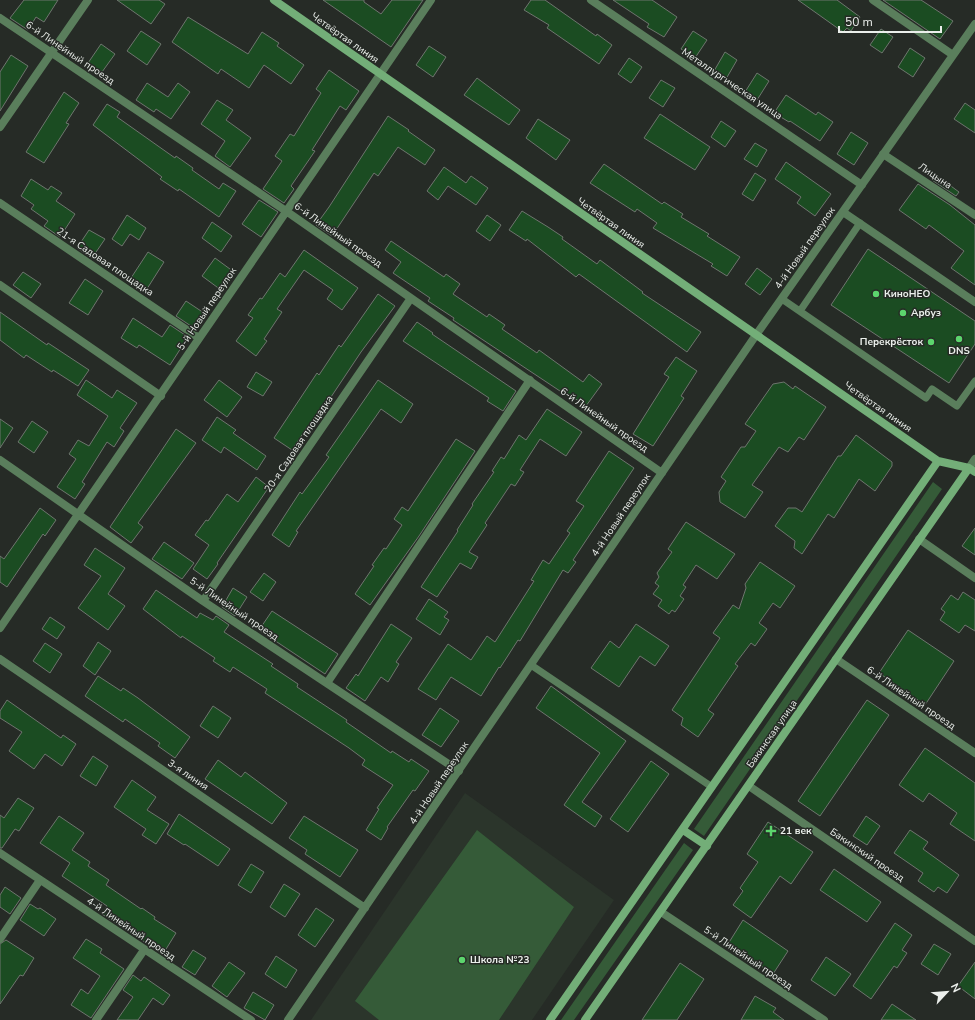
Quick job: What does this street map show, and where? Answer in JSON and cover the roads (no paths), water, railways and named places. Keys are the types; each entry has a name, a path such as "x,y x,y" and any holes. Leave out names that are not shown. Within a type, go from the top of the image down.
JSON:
{"street":[{"path":"0,127 88,0"},
{"name":"Четвёртая линия","path":"274,0 938,461"},
{"name":"5-й Новый переулок","path":"0,628 161,396 199,338 431,0"},
{"name":"Металлургическая улица","path":"591,0 862,185"},
{"path":"873,0 953,55"},
{"name":"6-й Линейный проезд","path":"0,18 286,211 662,473"},
{"name":"4-й Новый переулок","path":"288,1020 756,335 975,24"},
{"name":"Лицына","path":"883,154 975,215"},
{"name":"21-я Садовая площадка","path":"0,203 199,338"},
{"path":"843,212 975,302"},
{"path":"0,285 161,396"},
{"name":"20-я Садовая площадка","path":"203,601 411,298"},
{"path":"327,683 530,380"},
{"name":"Бакинская улица","path":"585,1020 749,786 919,539 972,470 975,459"},
{"name":"5-й Линейный проезд","path":"0,460 80,514 203,601 459,771"},
{"path":"938,461 972,470"},
{"name":"Бакинская улица","path":"550,1020 938,461"},
{"path":"919,539 975,578"},
{"name":"3-я линия","path":"0,659 365,908"},
{"name":"6-й Линейный проезд","path":"836,659 975,753"},
{"name":"Бакинский проезд","path":"749,786 975,941"},
{"path":"683,830 707,846"},
{"name":"4-й Линейный проезд","path":"0,853 251,1020"},
{"path":"0,939 40,880"},
{"name":"5-й Линейный проезд","path":"661,912 824,1020"},
{"path":"96,1020 144,950"}],"lane":[{"path":"800,311 860,223"},
{"path":"782,299 926,398 932,389 957,406 975,381"},
{"path":"531,665 712,788"}],"place":[{"name":"КиноНЕО","path":"876,294"},
{"name":"Арбуз","path":"903,313"},
{"name":"DNS","path":"959,339"},
{"name":"Перекрёсток","path":"931,342"},
{"name":"21 век","path":"771,831"},
{"name":"Школа №23","path":"462,960"}]}
